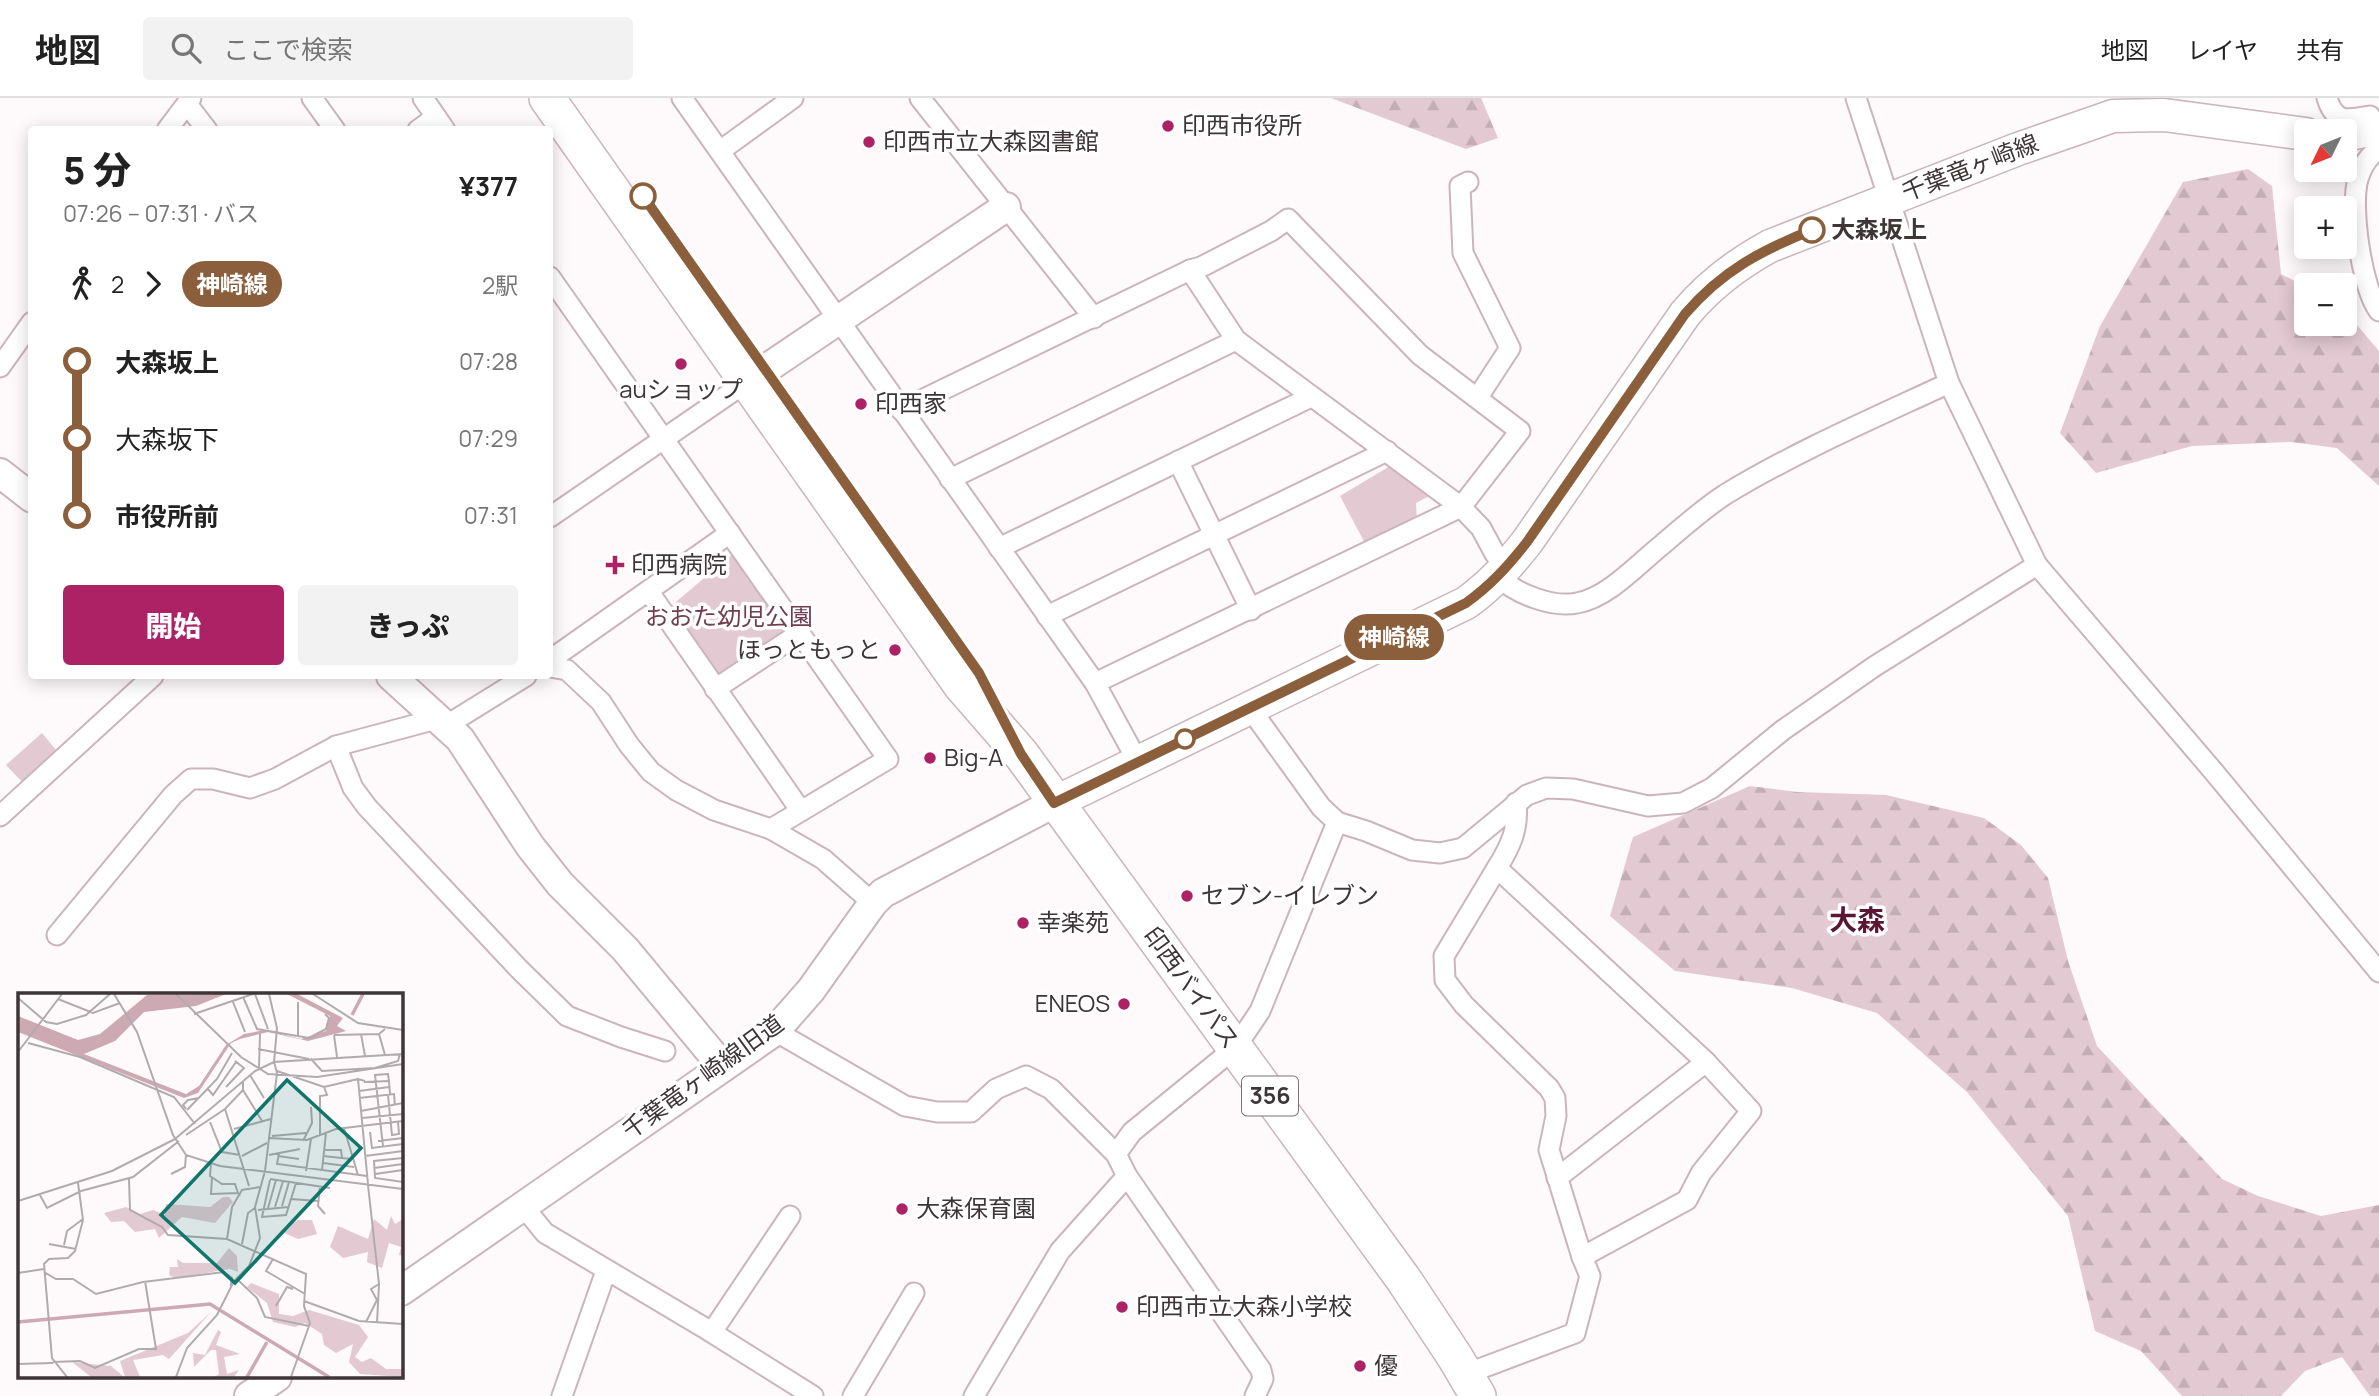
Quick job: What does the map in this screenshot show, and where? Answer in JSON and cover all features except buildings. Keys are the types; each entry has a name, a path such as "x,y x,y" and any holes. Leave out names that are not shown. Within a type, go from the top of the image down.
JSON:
{"highway":[{"name":"印西バイパス","path":"547,98 757,376"},
{"name":"印西バイパス","path":"574,98 961,685 1021,754 1054,803 1404,1280 1472,1385"}],"main road":[{"name":"千葉竜ヶ崎線","path":"1054,803 1466,603 1503,573 1685,314 1733,268 1762,251 1889,199 2113,116 2164,116 2294,132"},
{"path":"2357,133 2379,128"}],"street":[{"path":"312,98 332,126"},
{"path":"423,98 441,123"},
{"path":"682,98 1095,684 1138,762"},
{"path":"720,151 793,98"},
{"path":"919,98 1094,318"},
{"path":"1856,98 1950,383 2037,565 2379,971"},
{"path":"2327,98 2341,118 2348,120 2379,114"},
{"path":"170,126 189,101 205,126"},
{"path":"2379,149 2368,156 2357,181 2356,231 2366,279 2374,305 2379,311"},
{"path":"1468,182 1460,186 1463,253 1510,348 1478,397"},
{"path":"553,515 1006,207"},
{"path":"901,410 1272,232 1288,219 1420,355 1520,431 1461,507 1095,684"},
{"path":"1190,270 1236,340 1461,507 1480,528 1495,555 1507,586 1533,598 1555,602 1576,604 1601,595 1724,495 1801,452 1950,383"},
{"path":"553,282 888,759 771,829"},
{"path":"0,368 28,328"},
{"path":"950,480 1236,340"},
{"path":"999,548 1311,397"},
{"path":"1046,616 1387,451"},
{"path":"1178,461 1251,610"},
{"path":"0,473 28,495"},
{"path":"553,658 730,533"},
{"path":"1249,707 1321,807 1337,822 1412,850 1440,853 1463,848 1527,795 1546,788 1573,789 1648,806 1683,803 1712,788 1783,730 1875,666 2037,565"},
{"path":"649,592 801,811"},
{"path":"715,690 800,633"},
{"path":"553,668 567,670 601,702 629,745 651,772 676,790 714,810 771,829 823,859 873,903"},
{"path":"0,816 150,679"},
{"path":"394,679 460,739 530,846 560,884 625,950 723,1067"},
{"path":"57,935 173,795 191,779 213,779 250,788 275,779 336,746 443,722 521,679"},
{"path":"336,746 353,788 367,807 519,969 567,1016 665,1051"},
{"name":"千葉竜ヶ崎線旧道","path":"402,1290 775,1031 811,990 873,903 897,884 1054,803"},
{"path":"1472,1385 1575,1332 1590,1276 1549,1150 1556,1116 1555,1098 1549,1088 1464,1005 1445,980 1444,956 1511,845 1518,817 1516,803"},
{"path":"1116,1154 1132,1132 1235,1048 1260,1011 1337,822"},
{"path":"1496,868 1706,1062 1751,1111 1701,1173 1687,1200 1582,1257"},
{"path":"775,1031 905,1106 937,1112 971,1112 996,1089 1026,1076 1051,1089 1116,1154 1127,1176 1261,1370 1263,1379 1255,1396"},
{"path":"1557,1178 1706,1062"},
{"path":"974,1396 1060,1251 1127,1176"},
{"path":"522,1205 545,1233 712,1332 813,1396"},
{"path":"712,1332 790,1216"},
{"path":"562,1396 606,1271"},
{"path":"853,1396 914,1293"},
{"path":"249,1396 276,1378"}],"green space":[{"path":"1331,98 1481,98 1498,138 1466,149"},
{"path":"2248,169 2272,186 2281,274 2294,281 2294,336 2357,336 2357,325 2379,351 2379,486 2337,448 2291,442 2192,446 2096,473 2060,433 2100,326 2183,182"},
{"path":"1390,466 1431,495 1416,503 1417,522 1367,547 1340,496"},
{"name":"おおた幼児公園","path":"736,551 792,630 719,679 670,607"},
{"path":"42,733 61,756 27,787 6,765"},
{"path":"1750,786 1797,792 1886,795 1984,818 2021,845 2048,878 2068,961 2097,1046 2222,1179 2258,1196 2321,1216 2379,1205 2379,1396 2370,1396 2342,1357 2305,1371 2281,1396 2182,1396 2141,1351 2095,1331 2068,1216 1967,1092 1877,1013 1792,988 1675,971 1610,916 1633,837"}],"bus line":[{"name":"神崎線","path":"643,196 979,673 1021,754 1054,803 1466,603 1487,588 1499,578 1527,542 1697,300 1733,268 1754,255 1812,230"}],"place":[{"name":"印西市役所","path":"1168,126"},
{"name":"印西市立大森図書館","path":"869,142"},
{"name":"大森坂上","path":"1812,230"},
{"name":"auショップ","path":"681,364"},
{"name":"印西家","path":"861,404"},
{"name":"印西病院","path":"615,565"},
{"name":"ほっともっと","path":"895,650"},
{"name":"Big-A","path":"930,758"},
{"name":"セブン-イレブン","path":"1187,896"},
{"name":"幸楽苑","path":"1023,923"},
{"name":"ENEOS","path":"1124,1004"},
{"name":"大森保育園","path":"902,1209"},
{"name":"印西市立大森小学校","path":"1122,1307"},
{"name":"優","path":"1360,1366"}],"district":[{"name":"大森","path":"1857,920"}]}
